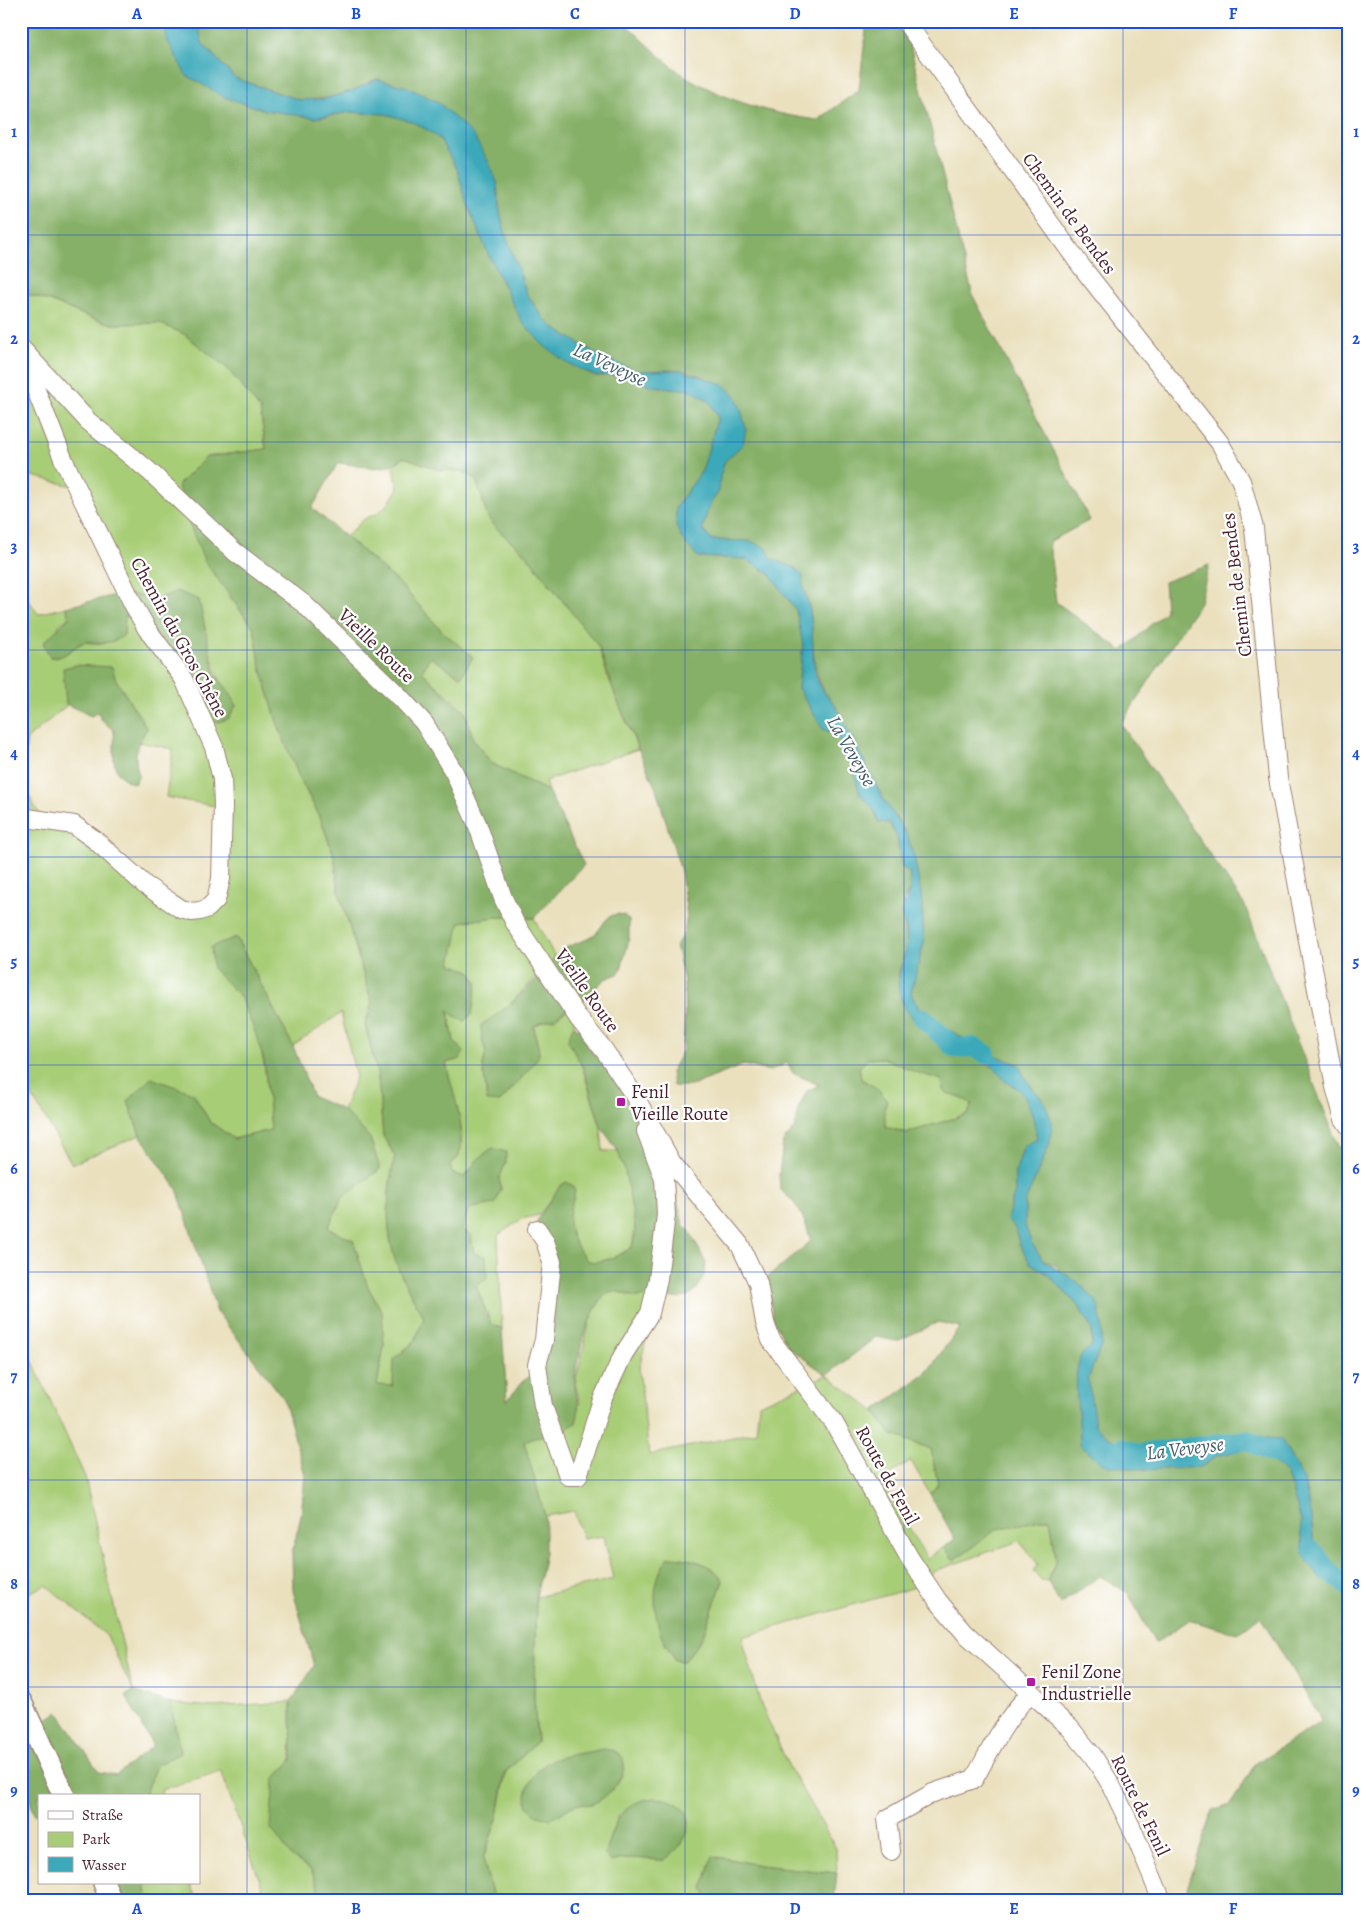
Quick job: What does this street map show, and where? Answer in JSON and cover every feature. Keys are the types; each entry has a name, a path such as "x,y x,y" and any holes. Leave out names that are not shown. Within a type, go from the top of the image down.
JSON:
{"main road":[{"path":"21,1702 63,1794"},
{"path":"104,1884 111,1901"}],"street":[{"name":"Chemin de Bendes","path":"905,21 1081,266 1220,443 1241,481 1254,528 1278,778 1336,1087 1344,1118 1349,1126"},
{"name":"Vieille Route","path":"21,348 88,421 149,470 235,552 304,604 415,712 435,739 454,772 478,826 503,898 515,923 583,1026 604,1050"},
{"name":"Chemin du Gros Chêne","path":"21,817 74,825 95,840 151,890 181,909 200,911 208,908 216,900 221,880 223,805 222,779 214,747 184,679 147,629 133,604 64,461 30,375 30,368 33,362"},
{"name":"Route de Fenil","path":"604,1050 634,1095 672,1163 740,1245 756,1276 765,1323 771,1340 834,1422 927,1585 949,1616 1070,1728 1093,1756 1110,1783 1134,1833 1162,1901"},
{"path":"537,1229 545,1241 552,1262 544,1340 538,1365 543,1406 568,1476 578,1476 602,1400 623,1356 650,1313 658,1279 666,1215 664,1179 634,1095"},
{"path":"891,1851 887,1819 933,1793 974,1779 1002,1729 1022,1701 1032,1692"}],"green space":[{"path":"21,21 167,21 166,39 265,110 315,118 350,112 386,114 416,123 439,138 457,169 468,206 489,256 522,322 595,376 624,375 653,386 691,390 709,401 718,417 702,471 676,507 698,557 745,559 769,573 796,610 803,645 798,688 823,729 836,735 850,757 860,794 873,808 878,822 889,823 897,837 902,867 910,873 910,889 903,902 907,946 898,975 916,1023 998,1070 1003,1078 1020,1091 1028,1103 1037,1139 1024,1146 1015,1173 1015,1192 1009,1208 1019,1243 1030,1263 1048,1274 1079,1307 1092,1329 1092,1346 1081,1356 1078,1366 1077,1388 1080,1445 1201,1467 1217,1456 1249,1448 1272,1461 1287,1474 1301,1520 1303,1554 1319,1577 1349,1595 1349,1901 1194,1901 1187,1889 1212,1810 1231,1804 1255,1764 1322,1721 1260,1616 1237,1634 1189,1620 1155,1643 1128,1593 1100,1576 1060,1604 1048,1582 1056,1559 1050,1518 997,1529 954,1560 944,1547 955,1539 930,1494 938,1484 931,1449 891,1434 874,1411 927,1372 960,1327 938,1322 897,1341 876,1337 827,1375 789,1348 773,1319 767,1278 811,1241 797,1207 780,1190 779,1175 783,1142 794,1129 798,1109 807,1091 819,1085 793,1073 787,1063 770,1071 744,1065 691,1086 673,1086 671,1072 683,1050 685,1016 684,981 676,945 684,933 687,916 681,871 656,789 616,698 599,647 525,553 499,531 488,518 476,479 461,471 440,470 404,457 388,466 372,468 338,463 312,508 397,581 443,632 473,657 461,677 430,657 422,672 455,704 465,711 473,739 491,763 548,791 584,865 534,918 496,917 460,922 451,964 470,971 477,982 472,1014 465,1021 448,1011 454,1041 464,1052 460,1059 446,1063 458,1110 461,1135 461,1147 458,1158 450,1164 452,1173 465,1177 477,1160 492,1148 506,1152 506,1162 499,1179 501,1189 495,1204 468,1209 463,1230 471,1235 474,1253 486,1257 487,1278 476,1286 491,1324 502,1329 507,1401 522,1382 534,1373 552,1262 537,1221 560,1186 566,1182 572,1185 575,1191 569,1218 570,1232 587,1261 605,1260 627,1250 632,1247 636,1232 625,1172 618,1151 601,1127 584,1070 568,1040 573,1026 585,1032 624,1089 640,1131 671,1170 683,1225 689,1230 706,1263 704,1275 695,1291 684,1297 672,1298 655,1295 638,1297 619,1292 607,1293 598,1303 588,1324 577,1362 575,1388 578,1410 576,1423 570,1427 524,1442 545,1516 545,1553 536,1597 534,1695 537,1742 505,1772 498,1816 483,1859 494,1901 324,1901 311,1870 292,1857 270,1827 274,1779 292,1760 291,1702 314,1666 293,1591 292,1553 301,1516 305,1475 284,1399 217,1312 177,1189 140,1135 128,1101 151,1078 193,1093 210,1122 234,1139 271,1130 264,1061 255,1032 240,996 213,969 211,947 236,937 293,1046 313,1097 343,1110 370,1138 380,1169 342,1198 328,1228 353,1240 368,1287 382,1312 384,1346 377,1385 393,1386 394,1359 415,1341 424,1318 398,1269 389,1228 388,1204 395,1156 383,1136 378,1077 365,1024 372,1003 339,892 334,856 320,817 299,777 277,722 261,668 254,628 205,562 188,521 178,485 206,457 266,449 260,409 227,368 184,334 159,323 113,324 94,319 50,301 21,293","holes":["884,1058 915,1072 942,1080 943,1090 972,1104 968,1114 907,1133 886,1127 884,1110 887,1100 878,1089 861,1079 859,1068 867,1059"]},
{"path":"197,21 622,21 674,68 705,87 768,111 818,120 859,90 867,21 904,21 973,296 1090,520 1049,542 1056,602 1122,651 1166,611 1164,582 1209,565 1200,602 1121,724 1245,906 1338,1146 1349,1158 1349,1587 1328,1571 1314,1545 1310,1509 1304,1482 1281,1439 1264,1438 1218,1443 1183,1453 1154,1455 1123,1445 1106,1436 1094,1425 1088,1379 1101,1346 1102,1324 1057,1266 1043,1260 1032,1244 1025,1226 1025,1202 1050,1143 1045,1103 1026,1080 1019,1065 980,1048 920,1011 911,993 924,942 921,894 914,856 907,835 882,797 834,703 825,693 819,681 814,655 811,614 795,568 771,559 750,541 711,540 702,529 710,504 719,491 720,475 725,461 743,444 705,377 680,370 636,371 600,356 554,328 541,315 527,294 506,236 499,207 497,182 452,116 438,102 377,79 352,91 324,99 300,100 235,78 202,43"},
{"path":"21,293 50,301 94,319 113,324 159,323 184,334 227,368 260,409 266,449 206,457 230,597 254,628 261,668 277,722 299,777 320,817 334,856 339,892 372,1003 365,1024 378,1077 383,1136 395,1156 388,1204 389,1228 398,1269 424,1318 415,1341 394,1359 393,1386 377,1385 384,1346 382,1312 368,1287 353,1240 328,1228 342,1198 380,1169 370,1138 343,1110 356,1077 341,1013 293,1046 236,937 213,969 240,997 255,1028 266,1079 271,1130 234,1139 210,1122 193,1093 128,1101 140,1135 72,1164 21,1077 21,783 21,588 38,614 66,607 69,618 59,625 50,657 57,658 84,642 103,644 124,635 125,615 134,617 228,719 236,706 218,676 214,663 177,591 157,599 124,593 87,490 21,473 21,330 28,319 27,313 21,308","holes":["112,667 116,680 147,728 139,742 173,749 166,797 220,807 213,897 192,906 163,892 70,819 40,815 21,783 27,739"]},
{"path":"404,457 440,470 461,471 476,479 499,531 525,553 599,647 606,672 638,749 545,781 548,791 491,763 473,739 465,711 422,672 430,656 473,657 443,632 397,581 346,537 364,519 378,513 389,503 398,488 393,466"},
{"path":"177,591 199,600 215,674 230,692 236,706 228,719 215,723 191,699 134,617 125,615 124,635 114,641 81,643 65,654 56,657 50,657 43,643 69,618 66,607 124,593 157,599"},
{"path":"76,665 112,667 116,680 147,728 140,740 137,751 136,762 139,775 134,784 119,774 116,769 114,762 114,731 101,719 98,712 91,716 66,704 63,668"},
{"path":"617,914 624,915 629,920 629,940 618,974 605,979 578,1005 565,1010 554,1019 534,1026 539,1051 538,1057 500,1102 487,1101 483,1066 486,1052 482,1039 481,1025 505,1008 543,972 561,951 592,936 609,917"},
{"path":"496,917 534,918 555,957 505,1009 481,1026 486,1052 483,1066 487,1088 486,1096 500,1102 529,1068 536,1053 537,1044 534,1026 572,1008 581,1064 601,1127 603,1151 618,1151 623,1166 634,1175 635,1211 632,1247 605,1260 587,1261 573,1239 568,1224 570,1207 574,1198 557,1192 539,1215 522,1219 498,1235 502,1329 491,1324 476,1286 471,1235 462,1230 468,1209 501,1189 499,1179 506,1162 469,1170 465,1178 452,1173 449,1163 461,1149 461,1126 446,1063 460,1059 454,1041 448,1010 472,1014 477,982 470,971 451,964 459,922"},
{"path":"884,1058 942,1080 943,1090 973,1104 968,1114 907,1133 886,1127 878,1089 861,1079 859,1068 867,1059"},
{"path":"616,1291 636,1297 657,1295 639,1369 649,1455 756,1432 759,1404 827,1375 874,1411 891,1434 931,1449 938,1484 930,1494 911,1461 882,1480 927,1559 944,1547 954,1560 997,1528 1050,1518 1056,1559 1048,1582 1041,1581 1033,1571 1038,1564 1019,1541 932,1572 922,1585 742,1637 761,1705 790,1769 836,1848 837,1873 759,1865 713,1856 703,1888 712,1901 494,1901 483,1859 498,1816 506,1772 537,1742 534,1695 536,1597 613,1579 604,1536 583,1539 574,1511 545,1516 524,1442 544,1434 580,1403 575,1383 591,1315 604,1295","holes":["670,1557 693,1560 707,1566 714,1570 723,1581 702,1638 684,1661 675,1660 665,1643 660,1632 656,1613 657,1583 664,1565","603,1749 623,1771 610,1791 596,1802 575,1805 553,1817 542,1816 533,1812 533,1778 549,1764 574,1755","619,1815 683,1843 664,1860 632,1858 611,1862 609,1840"]},
{"path":"28,1351 85,1477 133,1691 107,1636 46,1585 21,1597 21,1353"},
{"path":"669,1557 693,1560 707,1566 714,1570 723,1581 702,1638 684,1661 675,1660 660,1632 656,1613 656,1584 663,1565"},
{"path":"133,1691 171,1703 180,1753 156,1765 145,1794 38,1794 38,1815 34,1814 21,1769 21,1713 41,1723 58,1712 99,1772 116,1775 153,1746 126,1696"},
{"path":"291,1702 292,1760 274,1779 292,1857 311,1870 324,1901 267,1901 221,1771 161,1790 162,1794 145,1794 156,1765 180,1753 171,1703 212,1707"},
{"path":"603,1749 620,1754 624,1763 624,1769 619,1781 604,1796 592,1804 575,1805 551,1819 538,1815 530,1809 526,1800 526,1794 530,1782 542,1766 567,1755"},
{"path":"656,1798 671,1801 681,1806 687,1813 689,1822 683,1842 664,1860 632,1858 611,1862 605,1854 621,1815 635,1803"},
{"path":"713,1856 759,1865 837,1873 834,1901 712,1901 703,1888"},
{"path":"106,1884 144,1884 149,1901 115,1901"},
{"path":"144,1884 190,1884 197,1901 149,1901"}],"water":[{"path":"167,21 197,21 202,43 235,78 300,100 324,99 352,91 377,79 407,87 438,102 473,135 488,161 497,182 499,207 506,236 527,294 541,315 554,328 600,356 636,371 680,370 722,384 736,396 746,429 743,444 725,461 720,475 719,491 710,504 702,529 711,540 750,541 766,548 772,559 795,568 803,576 803,585 811,621 815,671 819,682 824,692 834,703 882,797 907,835 914,856 921,894 924,942 911,993 920,1011 980,1048 1019,1065 1026,1080 1045,1103 1052,1123 1050,1143 1025,1202 1025,1226 1032,1244 1043,1260 1079,1283 1097,1302 1102,1324 1101,1346 1088,1379 1095,1425 1106,1436 1123,1445 1154,1455 1183,1453 1218,1443 1264,1438 1281,1439 1304,1482 1310,1509 1314,1545 1328,1571 1349,1587 1349,1595 1319,1577 1303,1554 1301,1520 1287,1474 1272,1461 1249,1448 1217,1456 1201,1467 1144,1470 1103,1464 1080,1445 1077,1388 1078,1366 1081,1356 1092,1346 1092,1329 1079,1307 1048,1274 1030,1263 1019,1243 1016,1229 1007,1219 1015,1192 1015,1173 1024,1146 1037,1139 1033,1118 1025,1098 1016,1087 1002,1078 993,1066 939,1034 921,1026 915,1021 904,1005 899,991 899,979 907,942 906,929 901,914 910,889 910,873 902,867 897,837 890,823 879,822 873,808 860,794 850,757 836,735 823,729 798,688 803,645 796,610 769,573 745,559 698,557 682,539 676,525 676,507 702,471 718,417 709,401 691,390 653,386 624,375 595,376 567,363 543,345 522,322 489,256 468,206 457,169 439,138 416,123 386,114 350,112 315,118 265,110 224,97 186,75 166,38"}],"waterway":[{"name":"La Veveyse","path":"923,1018 955,1048 973,1047 986,1054"},
{"name":"La Veveyse","path":"1123,1448 1138,1454 1248,1440 1272,1453"},
{"name":"La Veveyse","path":"1312,1550 1328,1571 1349,1587"}],"place":[{"name":"Fenil Vieille Route","path":"621,1102"},
{"name":"Fenil Zone Industrielle","path":"1031,1682"}]}
